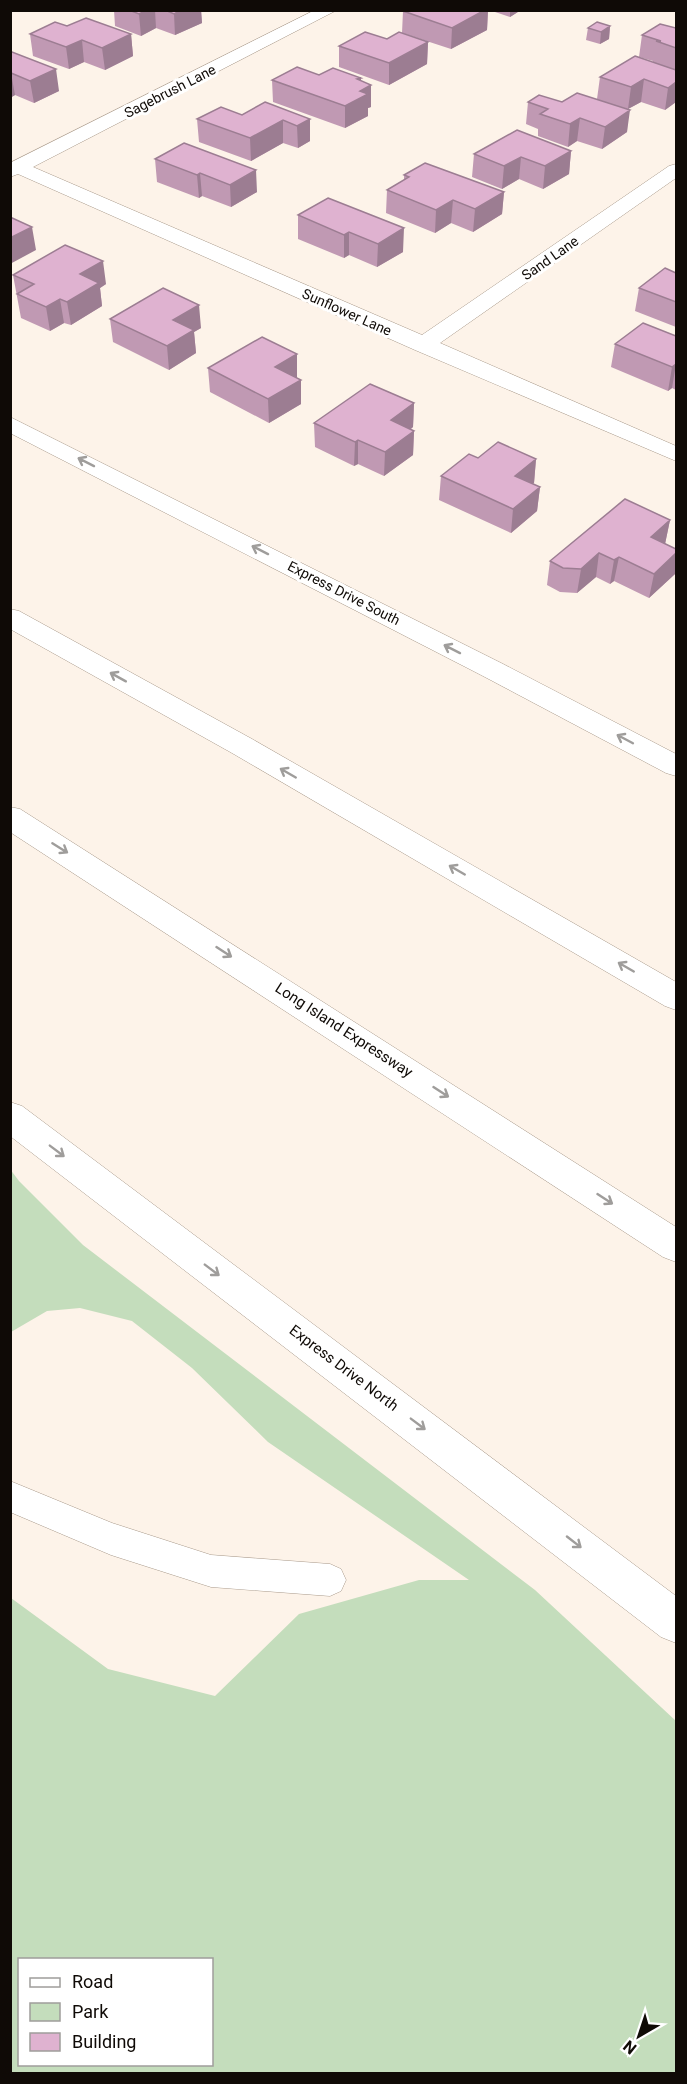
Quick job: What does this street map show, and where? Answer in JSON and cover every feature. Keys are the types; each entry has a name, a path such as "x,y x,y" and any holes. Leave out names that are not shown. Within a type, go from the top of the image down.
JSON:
{"main road":[{"name":"Sagebrush Lane","path":"14,169 329,10"},
{"name":"Sunflower Lane","path":"14,169 676,454"},
{"name":"Sand Lane","path":"423,345 676,170"},
{"name":"Express Drive South","path":"10,424 473,659 676,766"},
{"path":"10,617 242,746 676,997"},
{"name":"Long Island Expressway","path":"10,816 676,1246"},
{"name":"Express Drive North","path":"10,1116 676,1622"}],"lane":[{"path":"10,1496 111,1539 211,1571 330,1580"}],"green space":[{"path":"10,1169 19,1181 83,1245 535,1590 676,1721 676,2073 11,2073 11,1598 108,1669 215,1696 299,1614 419,1580 469,1580 268,1442 192,1368 132,1321 80,1308 47,1311 11,1332"}],"building":[{"path":"129,10 147,10 139,14"},
{"path":"165,10 180,10 174,14"},
{"path":"485,10 452,28 403,11"},
{"path":"86,18 131,34 102,48 82,40 66,47 30,34 55,22 67,26"},
{"path":"597,22 610,26 601,32 588,28"},
{"path":"660,24 676,28 676,48 642,35"},
{"path":"365,32 387,39 399,32 428,42 389,63 339,46"},
{"path":"10,52 56,69 30,81 10,74"},
{"path":"635,56 676,70 676,82 668,88 644,79 631,87 600,77"},
{"path":"297,67 319,75 333,68 361,78 357,79 371,85 360,91 368,94 345,106 272,80"},
{"path":"577,93 630,110 605,127 580,118 570,124 540,114 548,109 528,102 539,95 562,102"},
{"path":"265,102 310,119 297,126 283,120 250,138 197,119 221,107 242,115"},
{"path":"517,130 571,151 545,166 521,157 504,166 474,154"},
{"path":"184,143 256,170 230,185 155,159"},
{"path":"425,163 504,192 475,209 453,200 436,210 387,190 409,177 404,175"},
{"path":"328,198 404,228 378,244 349,232 344,235 298,215"},
{"path":"10,217 32,227 10,238"},
{"path":"65,245 103,261 80,274 99,283 67,302 60,299 46,307 17,294 34,284 13,275"},
{"path":"665,268 676,273 676,302 639,288"},
{"path":"163,288 199,305 173,320 194,330 167,346 110,319"},
{"path":"643,323 676,336 676,364 672,367 615,344"},
{"path":"262,337 297,354 275,367 301,380 268,399 208,368"},
{"path":"370,384 414,403 391,420 414,431 385,452 358,440 355,442 314,423"},
{"path":"498,442 536,459 515,476 540,487 513,509 441,476 469,454 478,458"},
{"path":"625,499 670,520 651,537 676,549 676,553 654,574 619,557 614,560 599,553 581,569 563,568 550,561"}]}
